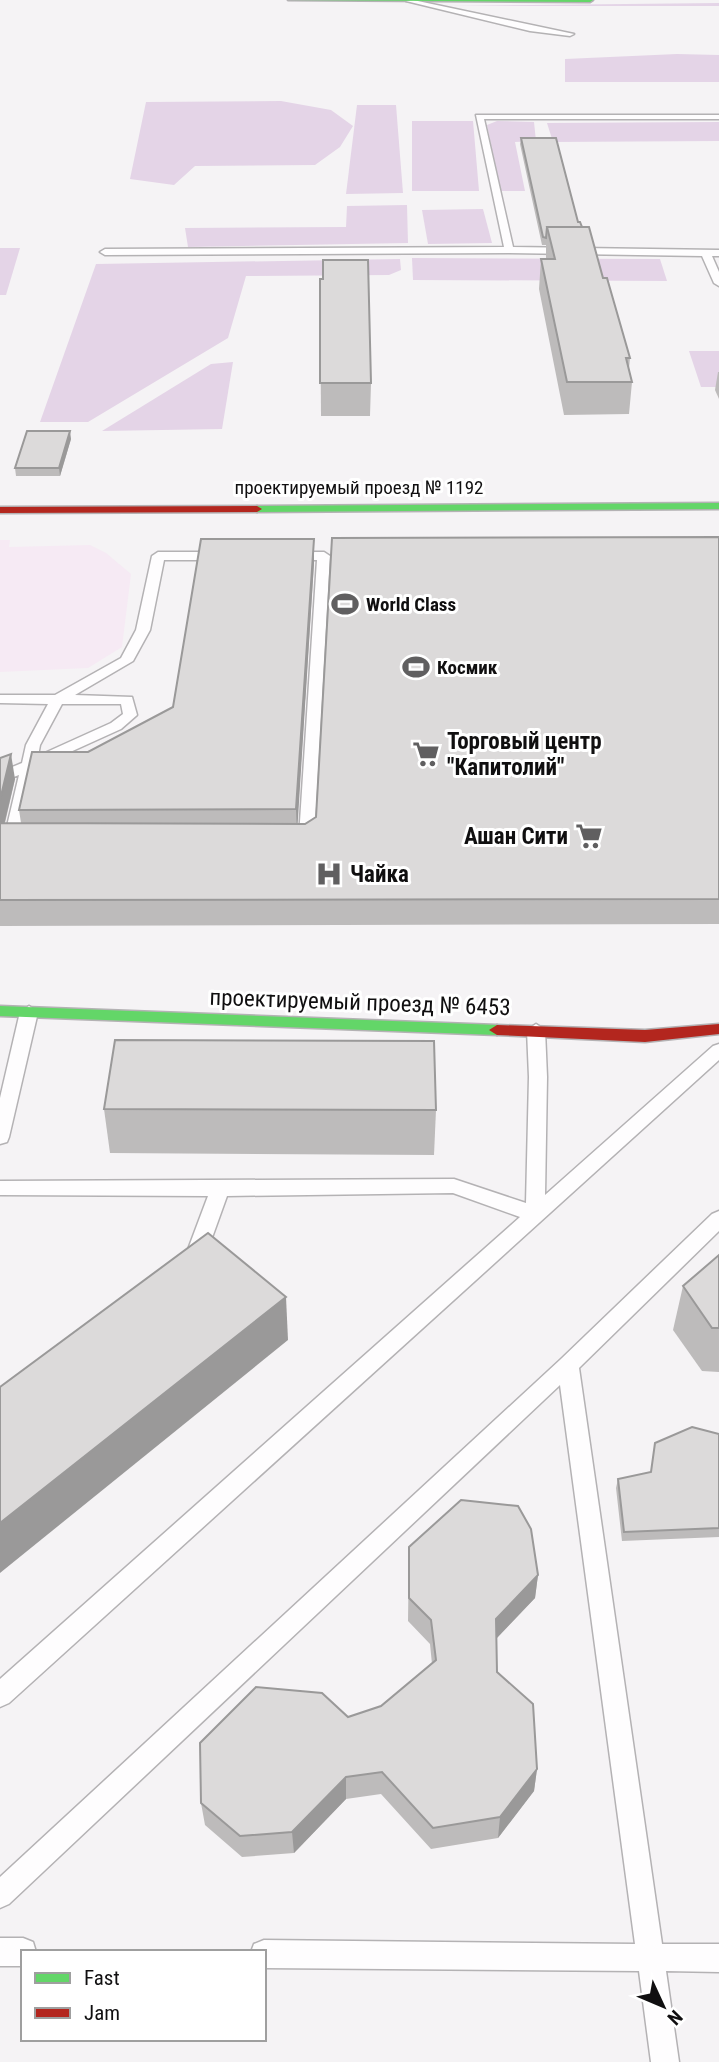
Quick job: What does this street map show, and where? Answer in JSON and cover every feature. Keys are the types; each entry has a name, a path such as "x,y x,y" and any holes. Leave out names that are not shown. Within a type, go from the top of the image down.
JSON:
{"street":[{"path":"291,0 590,0"},
{"name":"проектируемый проезд № 1192","path":"0,510 719,506"},
{"name":"проектируемый проезд № 6453","path":"0,1011 645,1036 719,1030"}],"lane":[{"path":"409,1 530,29 570,34"},
{"path":"509,250 479,117 719,117"},
{"path":"105,252 509,250 719,253"},
{"path":"706,253 719,283"},
{"path":"158,556 324,556 306,842 11,843 33,745 57,700 126,661 143,630 158,556"},
{"path":"0,698 127,700 130,715 116,726 0,778"},
{"path":"0,1137 29,1012"},
{"path":"535,1214 538,1077 536,1030"},
{"path":"0,1695 719,1050"},
{"path":"0,1188 220,1189 454,1185 535,1214"},
{"path":"188,1276 220,1189"},
{"path":"0,1895 568,1366 719,1219"},
{"path":"568,1366 665,2062"},
{"path":"0,1952 21,1952"},
{"path":"266,1954 719,1958"}],"shaded area":[{"path":"719,3 719,6 451,6"},
{"path":"719,55 719,82 565,82 565,59"},
{"path":"281,101 331,110 353,126 340,147 315,165 195,166 174,185 130,179 146,102"},
{"path":"357,105 396,105 403,193 346,194"},
{"path":"412,121 473,121 479,191 412,191"},
{"path":"497,121 534,122 536,141 515,142 525,191 500,191 487,125"},
{"path":"719,122 719,141 553,142 547,123"},
{"path":"407,205 408,243 188,247 185,228 346,227 347,206"},
{"path":"483,209 492,243 428,244 422,210"},
{"path":"0,248 20,248 6,295 0,295"},
{"path":"412,258 660,259 667,281 413,280"},
{"path":"400,259 401,270 389,275 246,276 228,338 88,422 40,422 96,264"},
{"path":"689,351 719,351 719,387 701,387"},
{"path":"233,362 222,429 102,431 211,364"},
{"path":"0,540 10,540 9,547 90,545 106,553 131,574 122,647 88,668 0,672"}],"building":[{"path":"521,138 556,138 578,222 582,227 547,227 546,238 543,237"},
{"path":"547,227 589,227 630,358 626,358 632,382 567,382 541,259 555,259"},
{"path":"323,260 368,260 371,383 320,383 320,279 323,279"},
{"path":"27,431 70,431 59,468 15,468"},
{"name":"Торговый центр \"Капитолий\"","path":"719,537 719,899 0,900 0,822 305,824 316,817 332,538"},
{"path":"201,539 314,539 296,809 19,810 32,752 88,752 173,707"},
{"path":"11,754 0,800 0,758"},
{"path":"115,1040 434,1041 436,1110 104,1109"},
{"path":"208,1233 286,1297 0,1523 0,1387"},
{"path":"719,1255 719,1328 712,1328 683,1286"},
{"path":"692,1427 719,1434 719,1528 624,1532 618,1479 651,1472 655,1443"},
{"path":"461,1500 518,1506 531,1529 538,1575 496,1619 497,1672 533,1704 537,1769 500,1817 433,1828 382,1772 346,1777 292,1832 240,1836 201,1803 200,1743 256,1687 322,1693 348,1717 381,1706 436,1660 431,1620 409,1598 409,1547"}],"traffic: fast":[{"path":"291,0 590,0"},
{"path":"257,509 719,506"},
{"path":"0,1011 497,1030"}],"traffic: jam":[{"path":"0,510 257,509"},
{"path":"497,1030 645,1036 719,1029"}],"place":[{"name":"World Class","path":"345,604"},
{"name":"Космик","path":"416,667"},
{"name":"Торговый центр \"Капитолий\"","path":"426,754"},
{"name":"Ашан Сити","path":"589,836"},
{"name":"Чайка","path":"329,874"}]}
